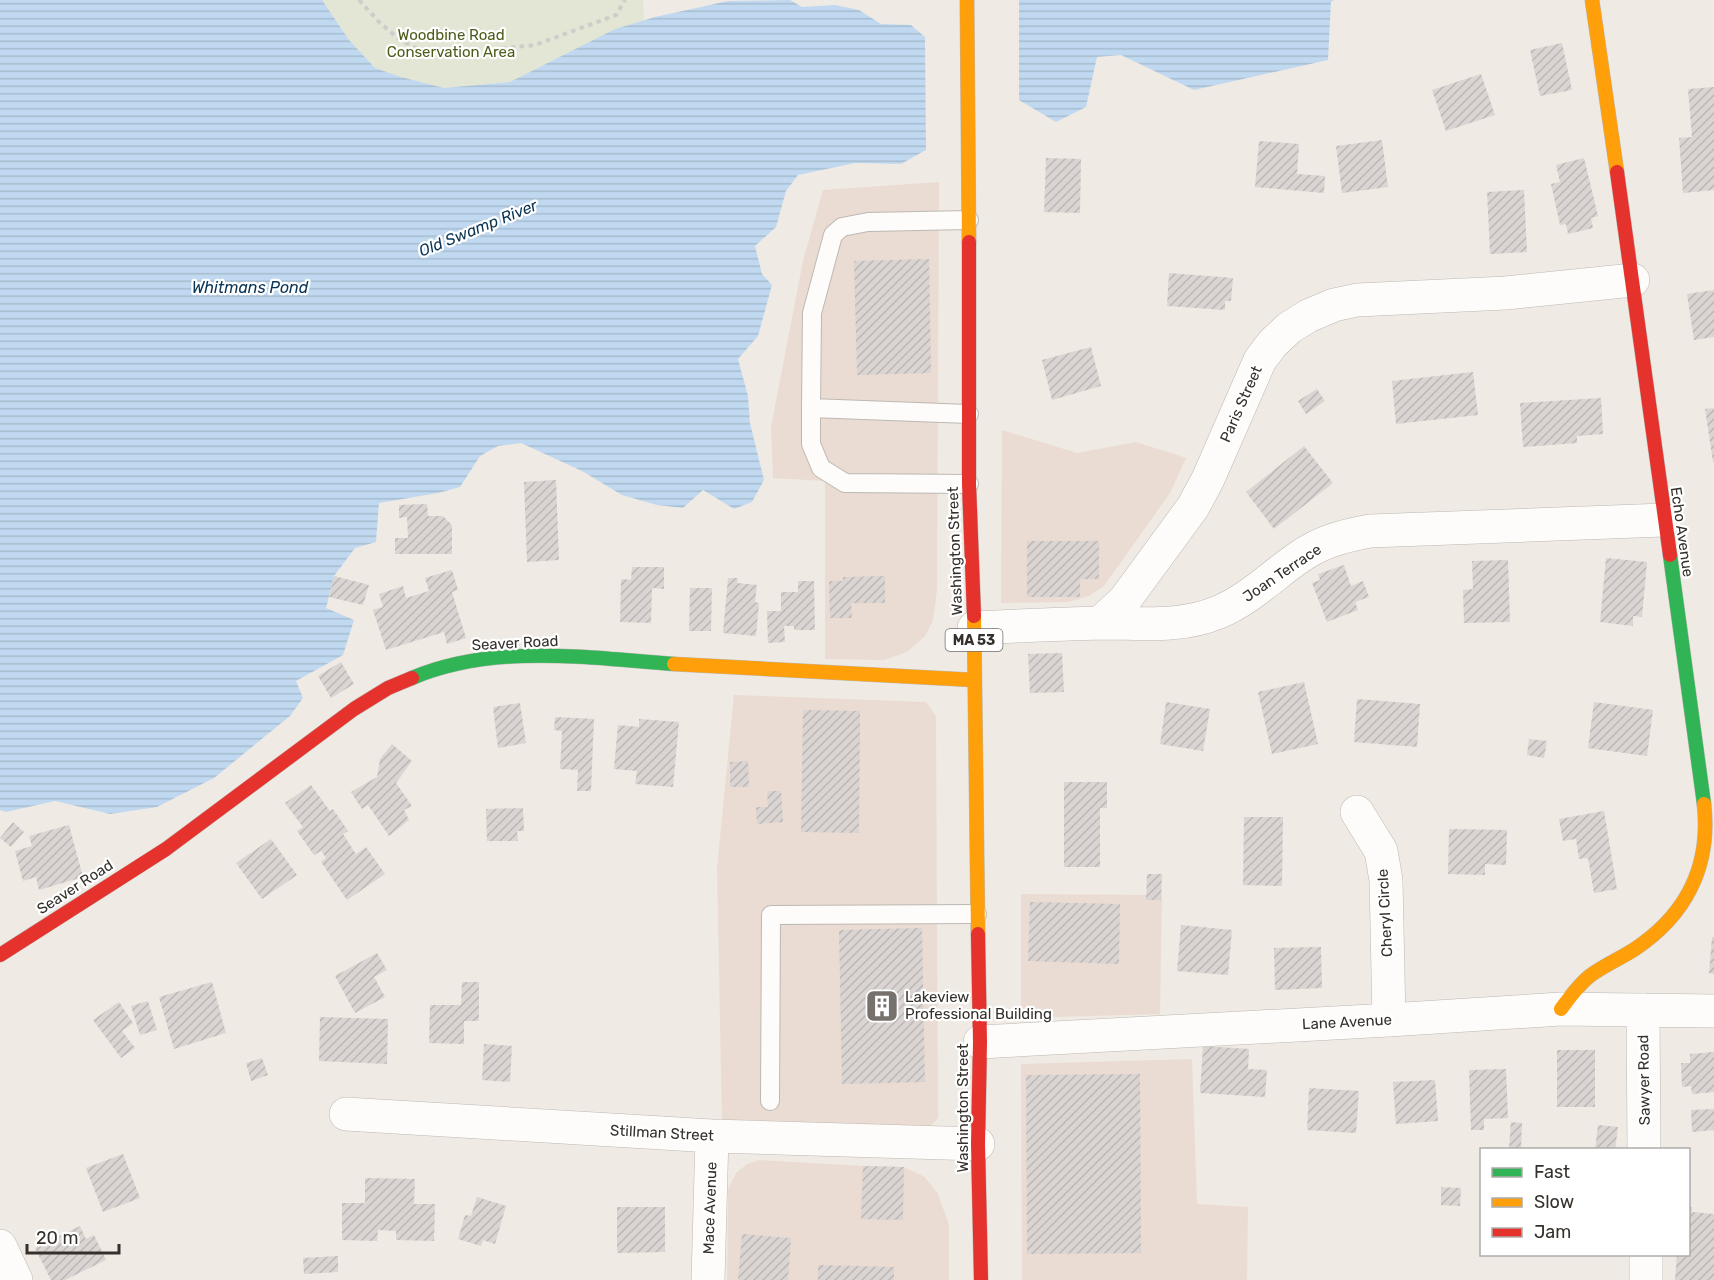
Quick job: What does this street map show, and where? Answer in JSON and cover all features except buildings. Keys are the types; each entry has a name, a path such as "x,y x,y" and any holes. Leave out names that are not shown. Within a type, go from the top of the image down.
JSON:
{"street":[{"name":"Washington Street","path":"968,0 969,484 974,628 981,1280"},
{"name":"Echo Avenue","path":"1561,1009 1574,991 1591,975 1654,936 1669,921 1693,885 1705,840 1704,816 1633,280 1592,0"},
{"name":"Paris Street","path":"1100,623 1124,601 1193,507 1208,479 1260,360 1273,342 1308,315 1334,305 1357,300 1506,292 1633,280"},
{"name":"Joan Terrace","path":"974,628 1100,623 1173,624 1200,619 1241,601 1299,557 1319,545 1342,536 1370,531 1664,520"},
{"name":"Seaver Road","path":"0,955 166,849 354,710 388,688 428,671 475,660 529,656 974,680"},
{"name":"Cheryl Circle","path":"1357,812 1381,851 1386,880 1389,1020"},
{"name":"Lane Avenue","path":"980,1042 1561,1009 1714,1011"},
{"name":"Sawyer Road","path":"1643,1010 1644,1148"},
{"name":"Stillman Street","path":"346,1114 712,1136 978,1144"},
{"name":"Mace Avenue","path":"708,1280 712,1136"},
{"path":"0,1246 16,1280"},
{"path":"1646,1256 1646,1280"}],"lane":[{"path":"969,220 868,222 842,227 833,235 812,313 811,408 811,444 821,468 845,483 969,484"},
{"path":"811,408 969,414"},
{"path":"770,1101 771,915 977,914"}],"path":[{"path":"359,0 400,40 420,50 477,53 536,45 615,15 625,0"}],"shaded area":[{"path":"939,182 937,590 933,621 925,636 907,652 884,660 825,659 825,481 773,478 771,427 803,261 823,190"},
{"path":"1002,430 1077,453 1136,442 1186,458 1170,493 1104,586 1089,596 1069,602 1001,603"},
{"path":"734,695 926,702 936,716 938,1118 930,1127 722,1122 717,868"},
{"path":"1021,894 1162,895 1160,1014 1021,1018"},
{"path":"1192,1059 1197,1204 1248,1207 1247,1280 1022,1280 1021,1064"},
{"path":"759,1160 904,1167 925,1177 938,1194 949,1225 949,1280 727,1280 728,1189 736,1173 747,1164"}],"green space":[{"name":"Woodbine Road Conservation Area","path":"322,0 643,0 644,20 615,29 510,82 444,88 375,68 349,40"}],"water":[{"name":"Whitmans Pond","path":"0,0 322,0 349,40 375,68 444,88 510,82 615,29 655,17 728,1 790,0 802,7 835,5 859,10 881,24 911,25 925,37 926,150 901,164 855,163 798,175 786,191 776,227 755,246 762,274 772,285 758,336 738,359 748,396 750,423 764,480 752,502 734,509 703,490 683,508 657,505 622,495 582,471 521,443 498,446 480,456 460,487 379,503 376,542 355,548 334,576 326,608 354,620 343,655 296,681 303,698 290,716 214,778 157,807 110,814 55,801 6,812 0,810"},
{"path":"1019,0 1334,0 1331,2 1328,60 1194,90 1121,55 1097,57 1086,107 1056,122 1019,100"}],"traffic: fast":[{"path":"1670,555 1704,804"},
{"path":"412,678 443,667 476,660 509,657 575,657 674,664"}],"traffic: slow":[{"path":"967,0 969,242"},
{"path":"1592,0 1617,172"},
{"path":"974,616 978,934"},
{"path":"674,664 974,680"},
{"path":"1561,1009 1587,979 1653,936 1681,905 1699,868 1705,827 1704,804"}],"traffic: jam":[{"path":"1617,172 1670,555"},
{"path":"969,242 969,484 974,616"},
{"path":"0,955 166,849 354,709 388,688 412,678"},
{"path":"978,934 980,1042 978,1144 981,1280"}],"place":[{"name":"Lakeview Professional Building","path":"882,1006"}],"water label":[{"name":"Old Swamp River","path":"478,228"}]}
